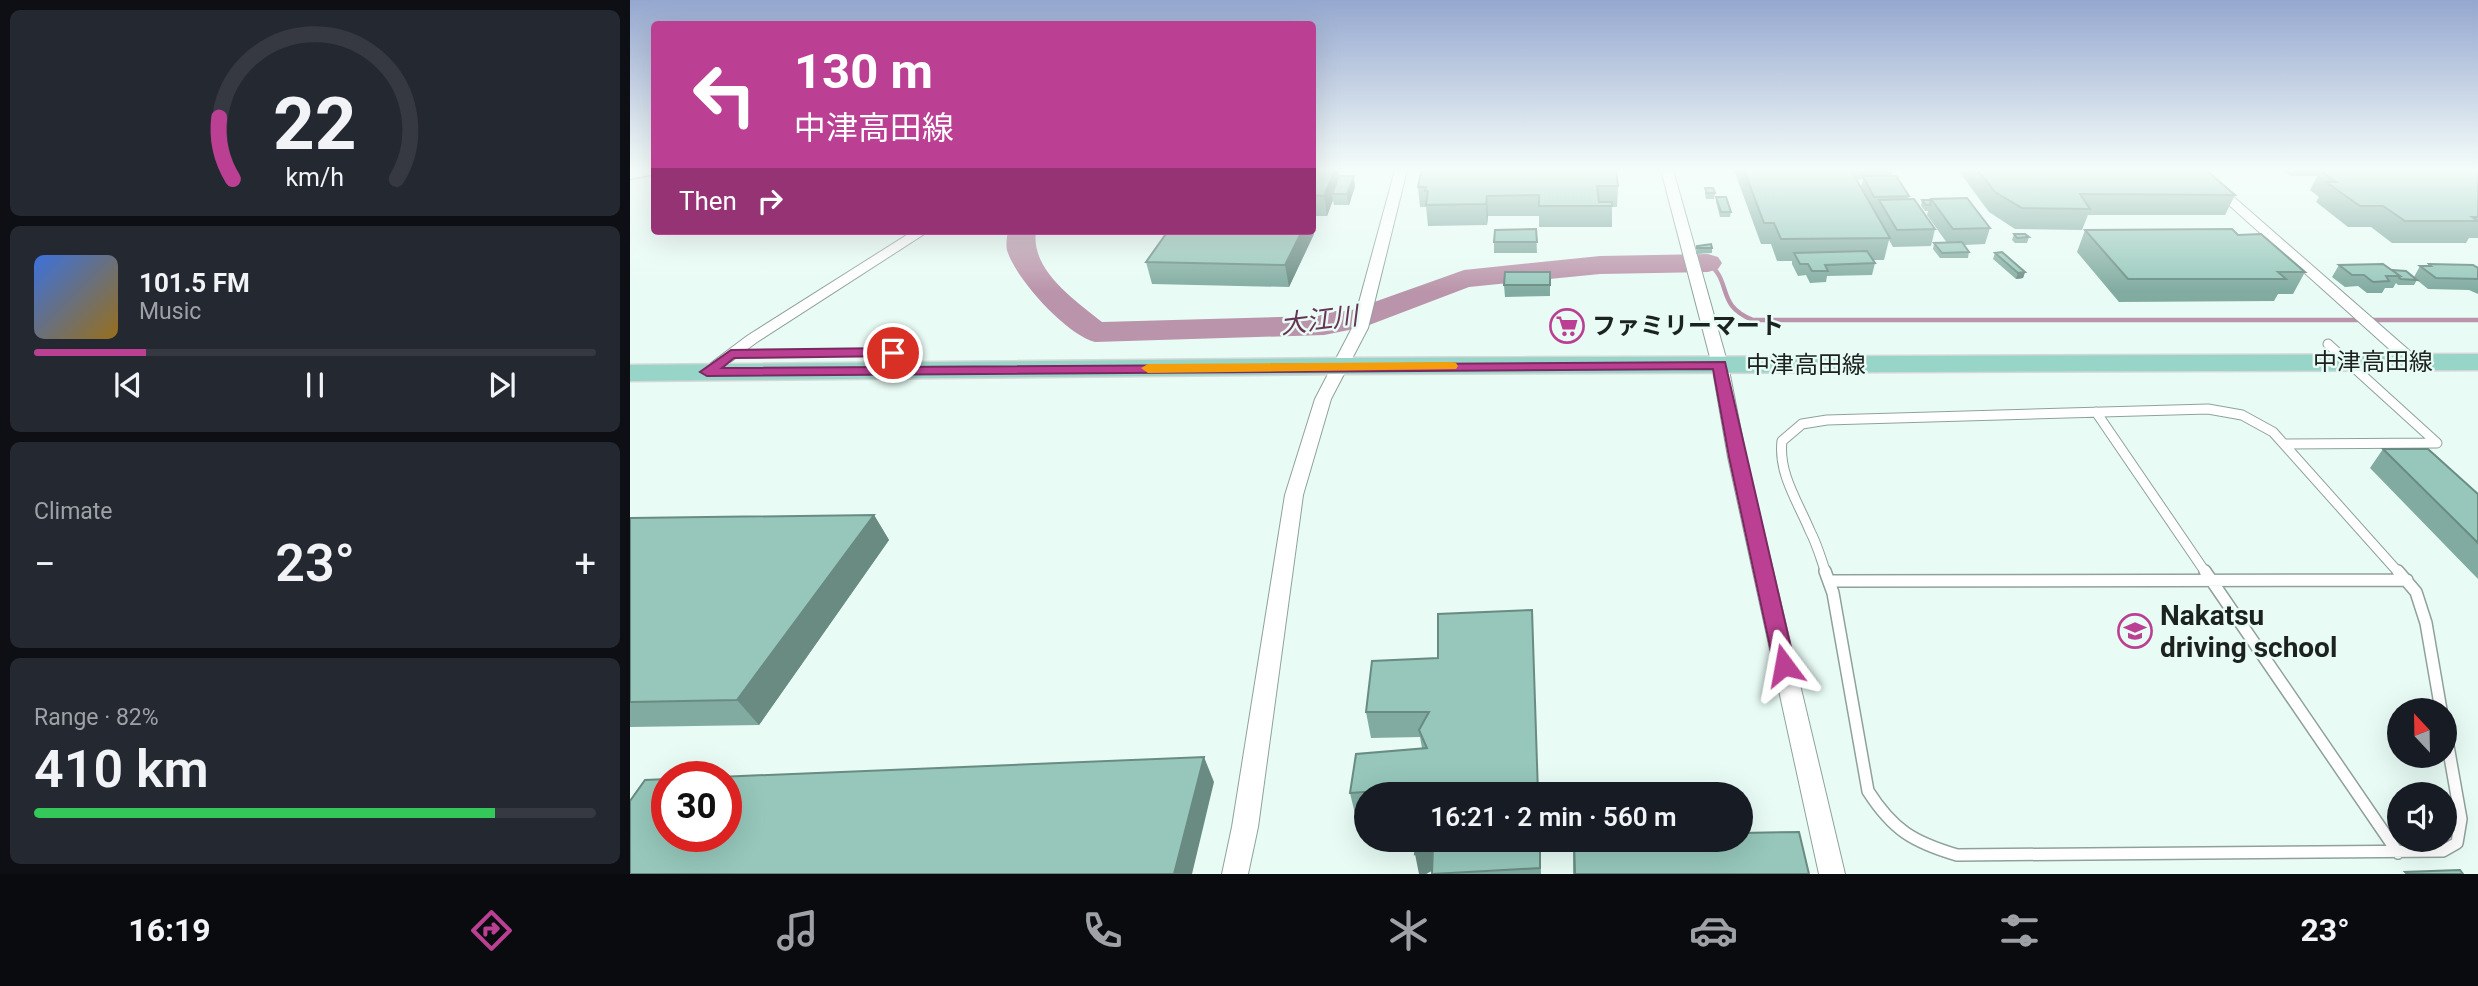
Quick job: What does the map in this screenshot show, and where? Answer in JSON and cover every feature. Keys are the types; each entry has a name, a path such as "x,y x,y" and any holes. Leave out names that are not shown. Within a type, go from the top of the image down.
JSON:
{"main road":[{"name":"中津高田線","path":"630,355 1345,358 1717,356 2478,343"},
{"name":"中津高田線","path":"1717,356 2478,362"},
{"name":"中津高田線","path":"630,373 1345,358"}],"street":[{"path":"1235,874 1245,827 1294,495 1323,399 1360,328 1390,211"},
{"path":"1678,211 1717,356 1737,457 1832,874"},
{"path":"2242,211 2413,362"},
{"path":"707,372 916,235"}],"lane":[{"path":"2284,444 2437,443 2328,344"},
{"path":"2439,698 2422,607 2416,592 2284,444 2264,426 2245,416 2220,409 1827,420 1793,429 1782,441 1781,463 1829,581 1868,791 1890,822 1922,845 1956,855 2443,851 2457,843 2461,820 2452,768"},
{"path":"2096,412 2398,853"},
{"path":"1829,581 2407,580"}],"building":[{"path":"1759,211 1874,211 1890,238 1781,239 1774,223 1764,223"},
{"path":"1885,211 1922,211 1935,229 1897,230"},
{"path":"1940,211 1977,211 1990,228 1953,229"},
{"path":"2390,211 2478,211 2478,217 2472,217 2478,221 2405,221"},
{"path":"1536,229 1537,242 1494,242 1495,230"},
{"path":"2232,229 2238,235 2261,234 2305,272 2278,272 2286,279 2128,279 2085,230"},
{"path":"2014,234 2025,234 2029,237 2017,238"},
{"path":"1165,235 1300,235 1285,265 1146,262"},
{"path":"1962,242 1969,252 1942,253 1934,243"},
{"path":"1711,244 1712,248 1697,248 1697,246"},
{"path":"1867,251 1875,263 1825,265 1828,271 1812,271 1808,264 1800,264 1794,253"},
{"path":"2002,252 2025,272 2018,273 1995,253"},
{"path":"2383,264 2400,276 2386,276 2389,281 2373,282 2364,275 2352,275 2339,265"},
{"path":"2429,264 2473,265 2478,268 2478,279 2436,278 2420,266 2431,266"},
{"path":"2392,270 2406,271 2417,280 2401,279"},
{"path":"1505,272 1550,272 1550,285 1504,285"},
{"path":"2383,449 2428,449 2478,494 2478,543"},
{"path":"874,515 737,700 630,702 630,518"},
{"path":"1532,610 1538,782 1354,782 1354,793 1350,793 1356,754 1427,748 1419,730 1429,712 1366,712 1372,661 1438,658 1438,614"},
{"path":"1204,757 1174,874 630,874 630,801 645,780 651,780 651,852 742,852 742,776"},
{"path":"1799,832 1809,874 1575,874 1574,852 1753,852 1753,833"},
{"path":"1433,852 1540,852 1540,868 1432,874"},
{"path":"2460,870 2463,874 2405,872"}],"waterway":[{"name":"大江川","path":"1021,235 1021,251 1034,274 1064,306 1095,332 1324,325 1334,320 1353,320 1464,279 1600,265 1708,263"},
{"path":"1708,263 1716,270 1733,307 1753,320 2478,320"}],"slow traffic":[{"path":"1148,368 1451,366"}],"place":[{"name":"ファミリーマート","path":"1567,326"},
{"name":"Nakatsu driving school","path":"2135,631"}],"route":[{"path":"893,353 731,354 707,372 1720,365 1737,457 1784,665"}]}
